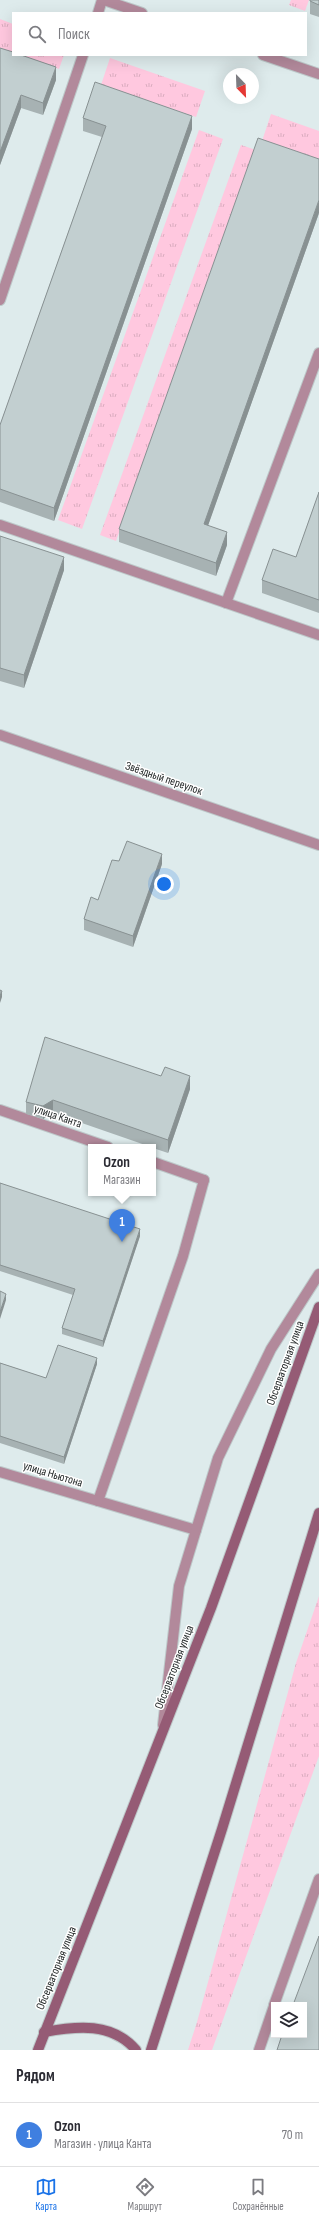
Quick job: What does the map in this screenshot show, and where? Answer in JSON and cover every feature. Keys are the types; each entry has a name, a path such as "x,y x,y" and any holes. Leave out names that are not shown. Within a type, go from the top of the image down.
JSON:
{"main road":[{"name":"Обсерваторная улица","path":"38,2050 211,1608 319,1307"},
{"path":"151,2050 222,1829 319,1513"},
{"path":"44,2032 73,2027 101,2028 130,2043 136,2050"}],"street":[{"path":"98,12 103,0 139,12"},
{"path":"0,300 83,56"},
{"path":"266,56 319,74"},
{"path":"226,603 319,352"},
{"path":"0,525 319,635"},
{"name":"Звёздный переулок","path":"0,735 319,845"},
{"name":"улица Канта","path":"0,1110 99,1144"},
{"path":"98,1501 182,1256 204,1180 156,1163"},
{"path":"162,1732 179,1586 218,1458 271,1350 319,1274"},
{"name":"улица Ньютона","path":"0,1472 196,1530"},
{"path":"275,2002 319,1879"},
{"path":"258,2050 271,2014"}],"green space":[{"path":"291,0 309,0 305,11 289,5"},
{"path":"0,19 12,24 12,53 0,49"},
{"path":"21,56 64,56 59,69"},
{"path":"110,58 205,91 196,117 101,85"},
{"path":"271,114 319,131 319,160 262,141"},
{"path":"199,130 223,139 82,529 58,520"},
{"path":"241,145 256,150 116,541 100,535"},
{"path":"319,1596 319,1756 212,2050 188,2050 296,1663"}],"building":[{"path":"319,0 319,5 310,1"},
{"path":"0,48 12,52 12,56 24,56 56,67 43,103 21,95 0,152"},
{"path":"95,82 192,116 54,508 0,489 0,425 106,126 83,118"},
{"path":"258,138 319,159 319,200 204,524 227,532 216,563 119,529"},
{"path":"319,492 319,600 262,580 273,549 296,557"},
{"path":"0,536 64,557 24,675 0,668"},
{"path":"127,841 162,854 133,936 84,919 91,897 98,900 112,860 119,861"},
{"path":"45,1037 161,1076 165,1067 190,1076 168,1140 53,1100 43,1106 26,1102"},
{"path":"0,1183 140,1229 103,1341 62,1328 75,1289 0,1265"},
{"path":"0,1291 6,1294 0,1312"},
{"path":"58,1345 97,1358 64,1457 0,1436 0,1363 46,1378"},
{"path":"319,1936 319,2050 277,2050 281,2038 307,2038 307,2002 294,2002"}],"place":[{"name":"Ozon","path":"122,1242"}]}
